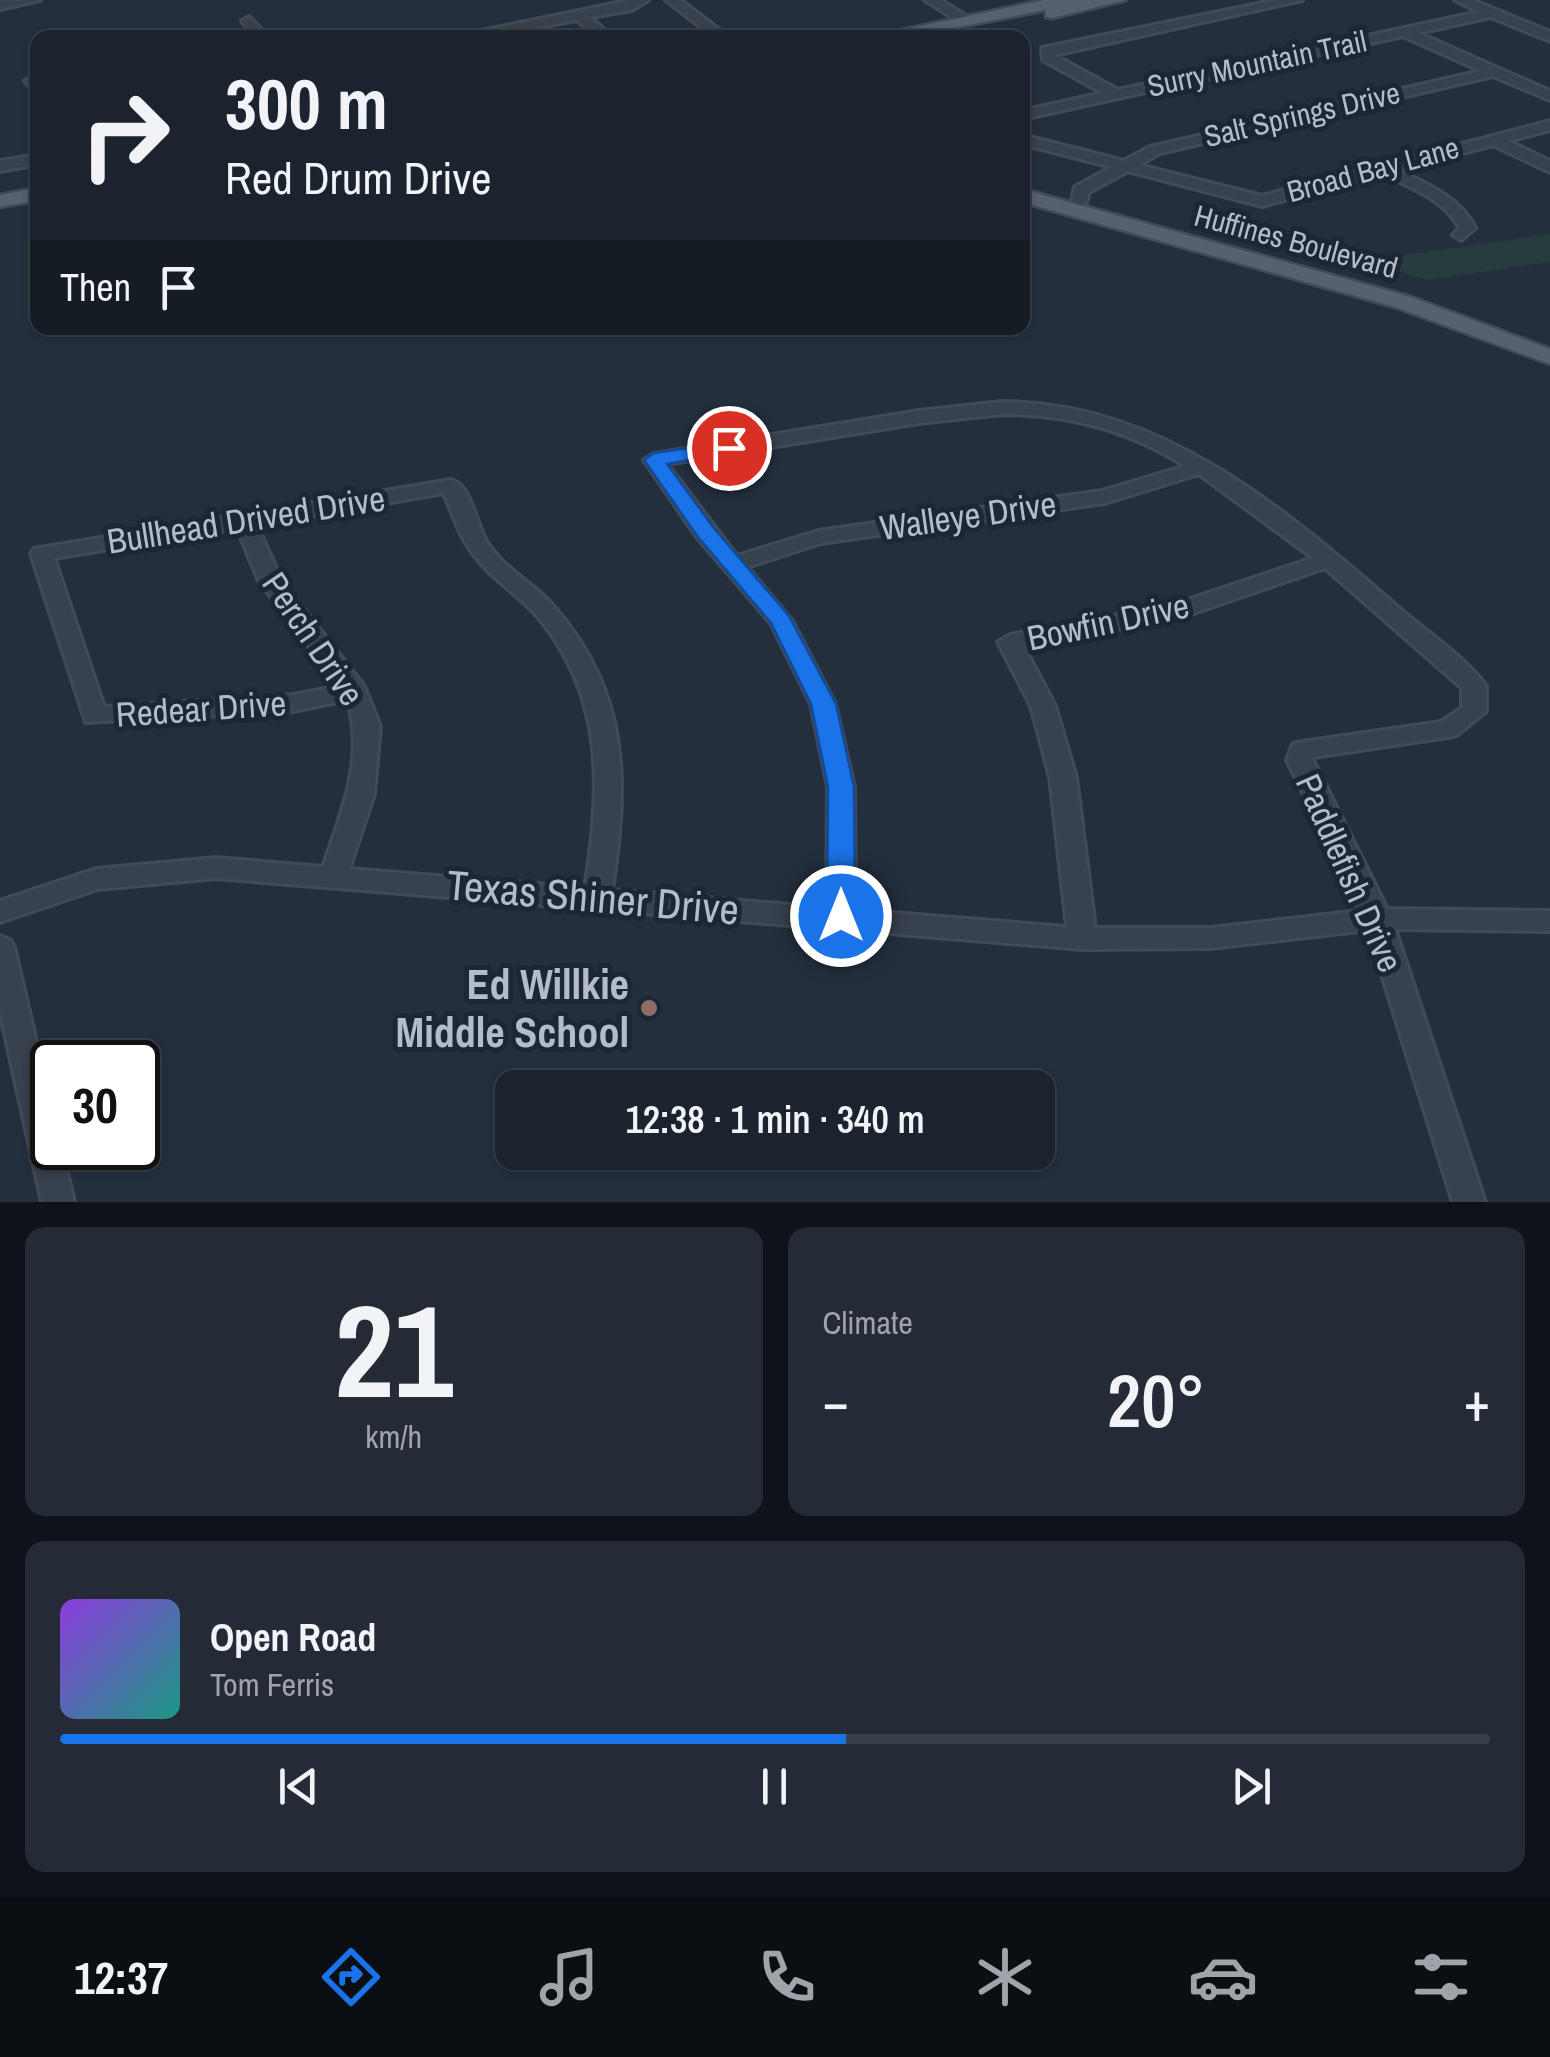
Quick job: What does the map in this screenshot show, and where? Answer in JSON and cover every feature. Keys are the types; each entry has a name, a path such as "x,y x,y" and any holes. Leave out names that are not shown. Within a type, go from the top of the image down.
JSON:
{"main road":[{"path":"967,30 1118,0"},
{"path":"914,30 1060,1"},
{"path":"924,30 1006,22"},
{"name":"Huffines Boulevard","path":"1030,188 1403,302 1550,357"},
{"name":"Huffines Boulevard","path":"1030,196 1074,204 1446,302 1550,342"},
{"path":"0,204 30,198"}],"street":[{"path":"3,3 34,0"},
{"path":"502,30 630,6 642,0"},
{"path":"672,0 713,30"},
{"path":"931,0 966,20"},
{"path":"1461,0 1550,36"},
{"path":"1116,95 1048,58 1047,51 1285,1"},
{"name":"Surry Mountain Trail","path":"1030,113 1492,13"},
{"path":"579,16 597,30"},
{"path":"249,21 256,30"},
{"path":"1404,32 1550,96"},
{"name":"Salt Springs Drive","path":"1074,204 1118,179 1122,169 1170,146 1494,72"},
{"name":"Broad Bay Lane","path":"1030,141 1122,169 1255,201 1550,124"},
{"path":"1492,138 1550,167"},
{"path":"0,166 30,160"},
{"path":"1381,167 1452,208 1466,228 1461,235"},
{"path":"841,916 841,787 824,704 781,620 654,460 955,412 1022,409 1082,414 1146,435 1202,466 1327,560"},
{"name":"Walleye Drive","path":"733,564 818,537 1129,492 1202,466"},
{"name":"Bullhead Drived Drive","path":"42,554 451,486 477,546 502,576 546,612 584,671 610,739 612,805 597,897"},
{"name":"Perch Drive","path":"244,519 270,581 356,691 368,726 361,794 333,876"},
{"name":"Redear Drive","path":"42,554 96,716 294,703 356,691"},
{"name":"Paddlefish Drive","path":"1327,560 1474,686 1474,711 1448,729 1302,750 1300,760 1378,919 1468,1202"},
{"name":"Bowfin Drive","path":"1082,939 1064,777 1043,706 1010,642 1177,611 1327,560"},
{"name":"Texas Shiner Drive","path":"0,912 96,879 216,868 841,916 1082,939 1211,938 1378,919 1550,921"},
{"path":"0,947 58,1202"}],"green space":[{"path":"1550,234 1550,262 1427,280 1363,261"}],"place":[{"name":"Ed Willkie Middle School","path":"649,1008"}],"route":[{"path":"729,448 654,460 705,532 781,620 824,704 841,787 841,916"}]}
